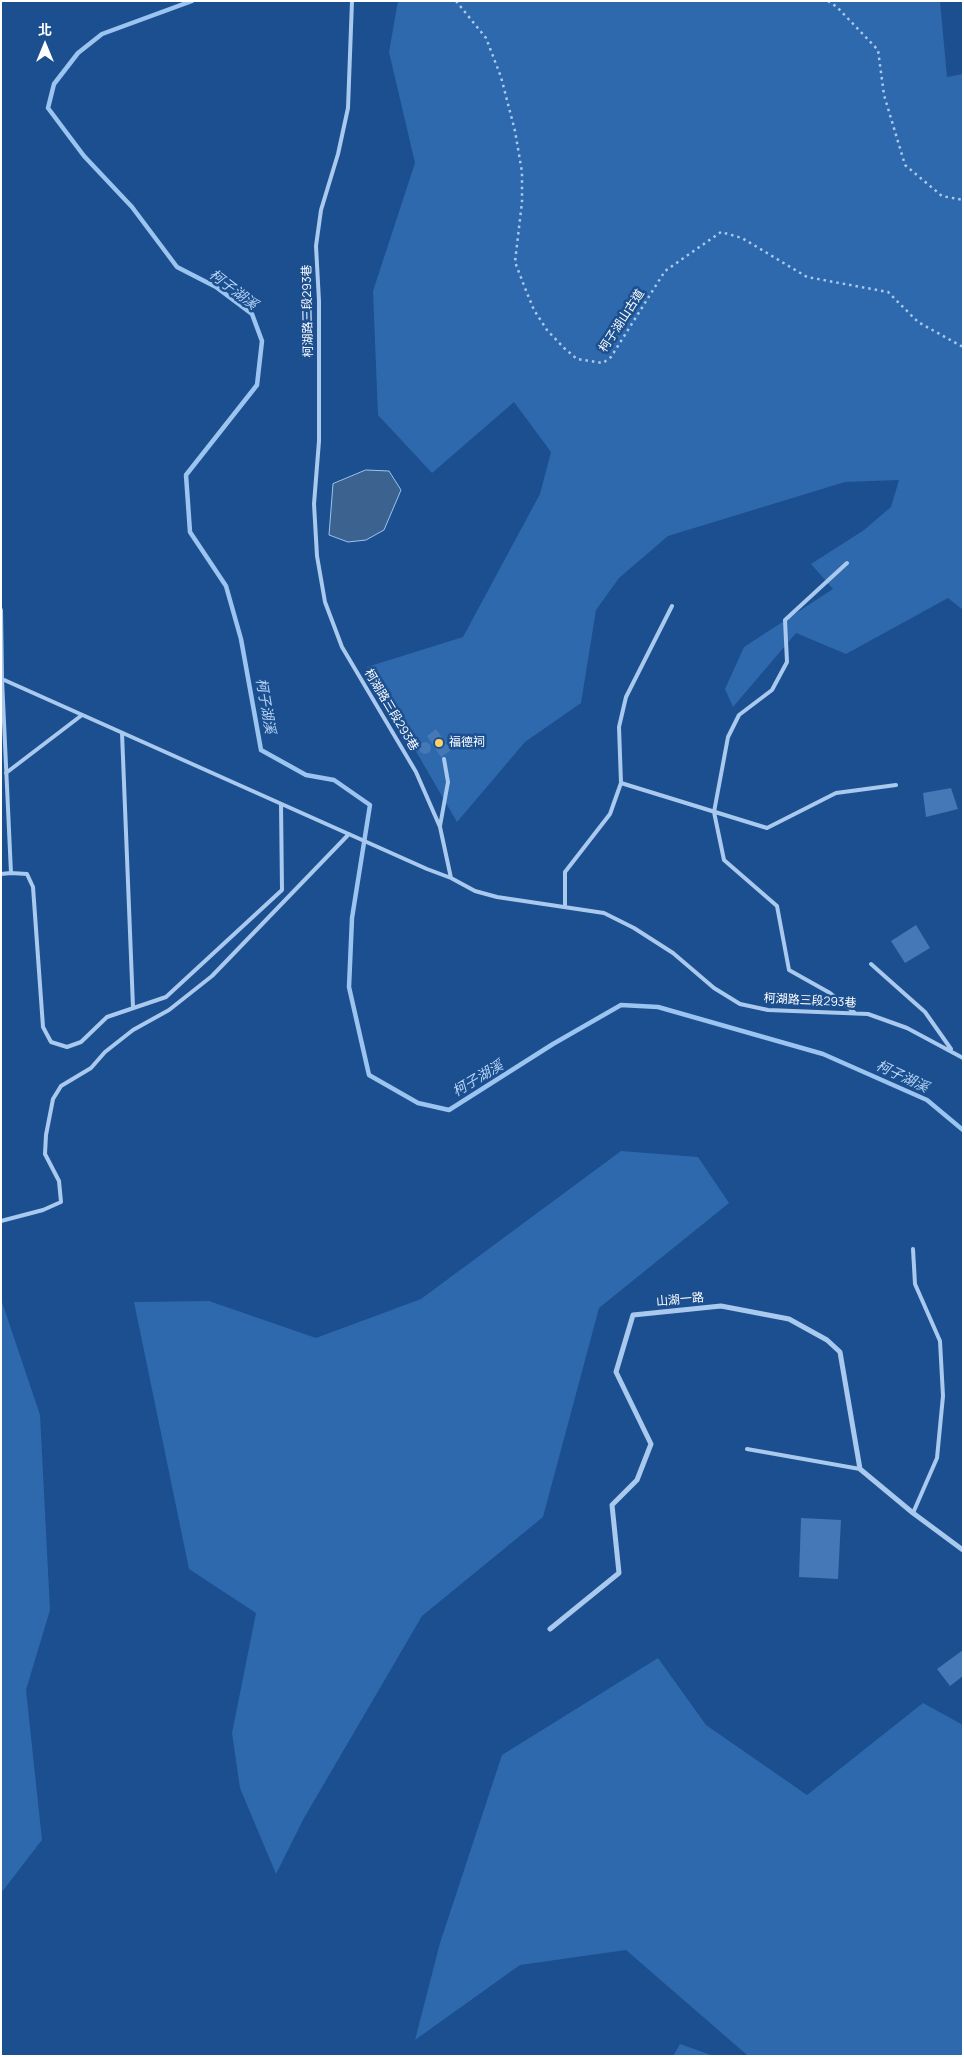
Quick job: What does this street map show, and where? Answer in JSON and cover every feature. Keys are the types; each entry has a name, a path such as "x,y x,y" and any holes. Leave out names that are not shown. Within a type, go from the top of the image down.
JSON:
{"street":[{"name":"山湖一路","path":"550,1629 619,1573 612,1505 637,1480 651,1444 616,1372 633,1315 721,1306 789,1319 827,1340 840,1352 860,1469"},
{"path":"860,1469 913,1513 963,1550"}],"lane":[{"name":"柯湖路三段293巷","path":"352,1 348,108 338,154 321,210 316,246 319,301 319,441 314,504 317,556 325,602 342,647 416,772 440,827 451,878 475,891 497,897 604,913 634,928 673,953 714,988 740,1004 768,1010 868,1014 907,1028 963,1058"},
{"path":"847,563 785,620 787,662 772,690 739,715 728,737 714,812 724,860 777,906 789,970 830,993 855,1014"},
{"path":"565,906 565,872 610,814 621,783 619,727 626,697 672,606"},
{"path":"1,610 2,679 11,873"},
{"path":"2,679 451,878"},
{"path":"6,773 82,715"},
{"path":"122,732 133,1007"},
{"path":"440,827 448,782 444,759"},
{"path":"621,783 766,828 836,793 896,785"},
{"path":"1,874 27,874 33,887 43,1027 51,1042 67,1047 81,1042 107,1017 166,997 282,890 281,804"},
{"path":"1,1221 43,1210 62,1202 59,1181 45,1154 46,1135 54,1099 62,1086 90,1068 105,1052 133,1030 169,1010 212,976 349,834"},
{"path":"871,964 924,1012 952,1051"},
{"path":"913,1249 915,1284 940,1341 943,1396 937,1458 913,1513"},
{"path":"747,1449 860,1469"}],"path":[{"name":"柯子湖山古道","path":"456,1 486,38 501,77 515,131 522,172 522,202 515,262 534,310 547,330 577,360 603,363 611,357 665,271 720,232 742,238 807,277 888,292 918,322 963,348"},
{"path":"828,1 837,7 878,50 884,95 905,165 942,196 963,200"}],"shaded area":[{"path":"398,1 940,1 947,77 963,74 963,610 948,598 846,654 796,633 733,707 725,689 744,647 833,589 811,564 864,530 891,507 899,480 845,482 668,536 619,578 596,610 581,703 525,742 457,822 367,667 463,637 540,494 551,452 514,402 432,473 378,415 373,291 415,163 389,52"},
{"path":"366,470 389,471 401,490 384,530 366,540 348,542 329,535 333,484"},
{"path":"621,1151 698,1157 729,1203 599,1308 543,1517 422,1616 304,1818 276,1874 240,1788 232,1733 256,1613 189,1569 134,1302 209,1301 316,1338 421,1299"},
{"path":"1,1299 40,1415 50,1610 26,1690 42,1840 1,1893"},
{"path":"658,1658 706,1725 807,1795 923,1703 963,1725 963,2056 747,2055 626,1950 520,1965 415,2040 440,1943 502,1755"},
{"path":"680,2044 714,2056 673,2056"}],"building":[{"name":"福德祠","path":"436,729 451,750 441,757 427,736"},
{"path":"427,742 430,743 430,753 423,754 420,753 419,746 420,743"},
{"path":"951,788 958,809 926,817 923,793"},
{"path":"916,925 930,948 905,963 891,941"},
{"path":"801,1518 841,1520 838,1579 799,1577"},
{"path":"963,1650 963,1676 950,1686 937,1669"}],"waterway":[{"name":"柯子湖溪","path":"192,1 102,34 78,53 54,84 48,108 84,156 132,207 177,267 216,287 252,314 262,341 257,385 186,475 190,532 226,586 241,639 261,750 306,775 334,780 370,805 352,918 349,987 369,1075 418,1103 449,1110 553,1044 621,1005 658,1007 823,1054 927,1100 963,1130"}],"place":[{"name":"福德祠","path":"439,743"}]}
